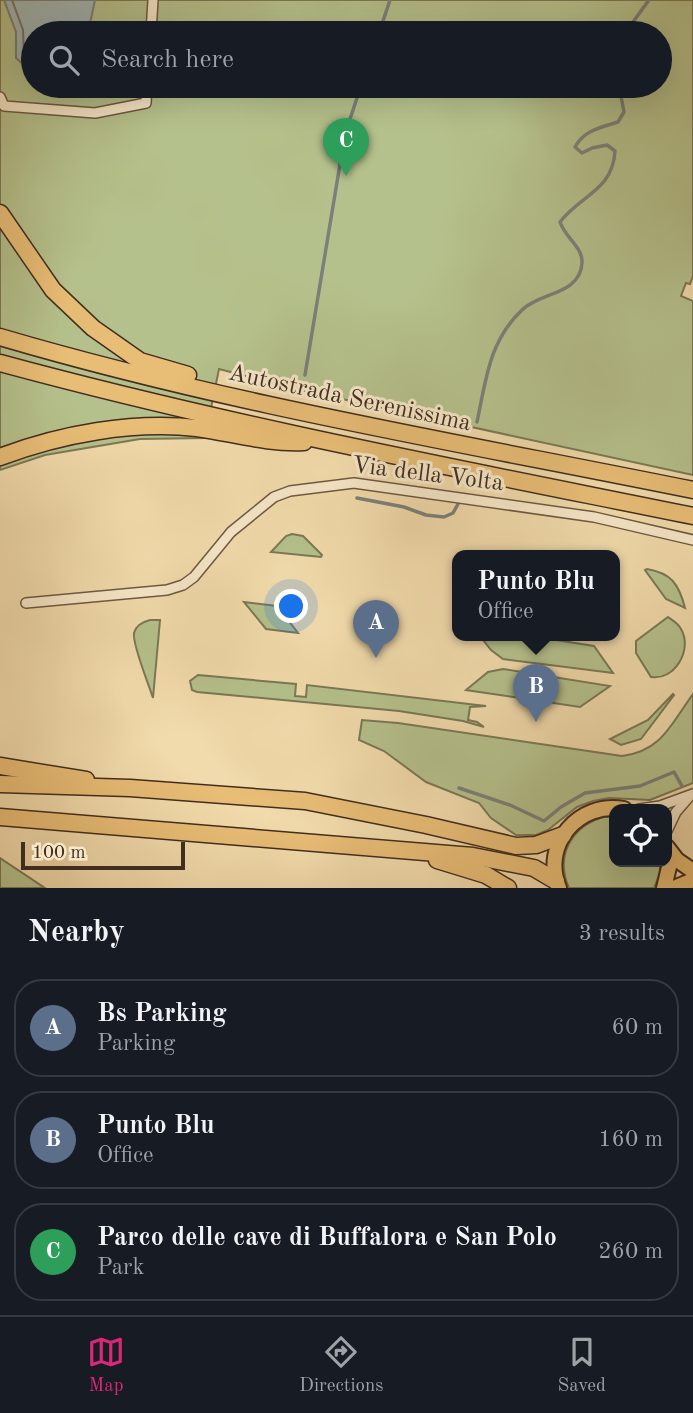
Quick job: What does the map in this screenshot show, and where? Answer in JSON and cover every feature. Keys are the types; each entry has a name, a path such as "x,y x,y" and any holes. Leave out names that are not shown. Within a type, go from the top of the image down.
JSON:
{"highway":[{"path":"2,213 53,290 114,344 140,361 211,380 248,400"},
{"name":"Autostrada Serenissima","path":"0,337 110,369 248,400 693,490"},
{"name":"Autostrada Serenissima","path":"0,363 105,391 324,441 693,516"},
{"path":"0,457 60,439 118,429 154,427 196,428 282,443 324,441"},
{"path":"0,766 130,788"},
{"path":"0,784 130,788 305,801 516,846 536,845 563,835"},
{"path":"0,817 454,854 534,868 558,884"},
{"path":"411,852 476,872 508,888"}],"main road":[{"path":"558,884 555,857 563,835 575,820 592,811 609,808"},
{"path":"672,854 693,871"},
{"path":"664,888 669,867"},
{"path":"674,888 693,880"}],"street":[{"path":"152,21 153,0"},
{"path":"0,97 4,106 95,113 146,103 146,98"},
{"name":"Via della Volta","path":"26,603 167,590 183,585 194,577 231,532 274,497 290,491 354,483 594,517 693,540"},
{"path":"666,804 692,795"},
{"path":"672,820 692,795"}],"green space":[{"path":"0,0 693,0 693,276 690,284 686,283 681,296 693,301 693,475 305,391 219,369 205,438 140,439 45,455 0,470"},
{"path":"286,536 303,536 321,557 271,552"},
{"path":"645,570 662,573 673,581 685,608 666,599"},
{"path":"244,602 277,606 298,633 266,629"},
{"path":"668,617 681,629 685,646 683,654 680,662 668,674 651,677 636,653 636,641"},
{"path":"150,620 160,620 153,698 134,638 138,626"},
{"path":"484,641 562,641 594,646 613,673 503,659"},
{"path":"503,669 610,686 580,707 466,690 488,672"},
{"path":"198,675 296,684 295,696 306,697 307,685 486,706 470,707 468,720 484,727 399,711 197,692 192,690 190,681"},
{"path":"673,694 641,739 621,745 610,739 648,720"},
{"path":"693,694 693,783 650,800 609,798 593,801 577,807 548,830 536,835 516,835 491,818 479,803 426,782 384,751 359,740 362,720 622,756 636,753 656,742"},
{"path":"609,817 609,867 660,867 654,888 569,888 565,876 565,854 574,835 592,822"},
{"path":"0,858 45,888 0,888"}],"water":[{"path":"4,0 95,0 91,21 21,21 21,62 16,58 16,32"}],"waterway":[{"path":"383,21 390,0"},
{"path":"634,21 649,0"},
{"path":"305,375 345,134 357,98"},
{"path":"477,422 490,362 502,335 522,310 567,287 580,273 582,257 560,222 609,175 615,151 607,145 582,153 575,147 588,133 618,122 624,112 621,98"},
{"path":"357,498 444,517 453,513 458,504"},
{"path":"459,788 510,805 544,821 585,793 640,786 674,772 682,786"}],"place":[{"name":"Parco delle cave di Buffalora e San Polo","path":"346,176"},
{"name":"Bs Parking","path":"376,658"},
{"name":"Punto Blu","path":"536,722"}]}
